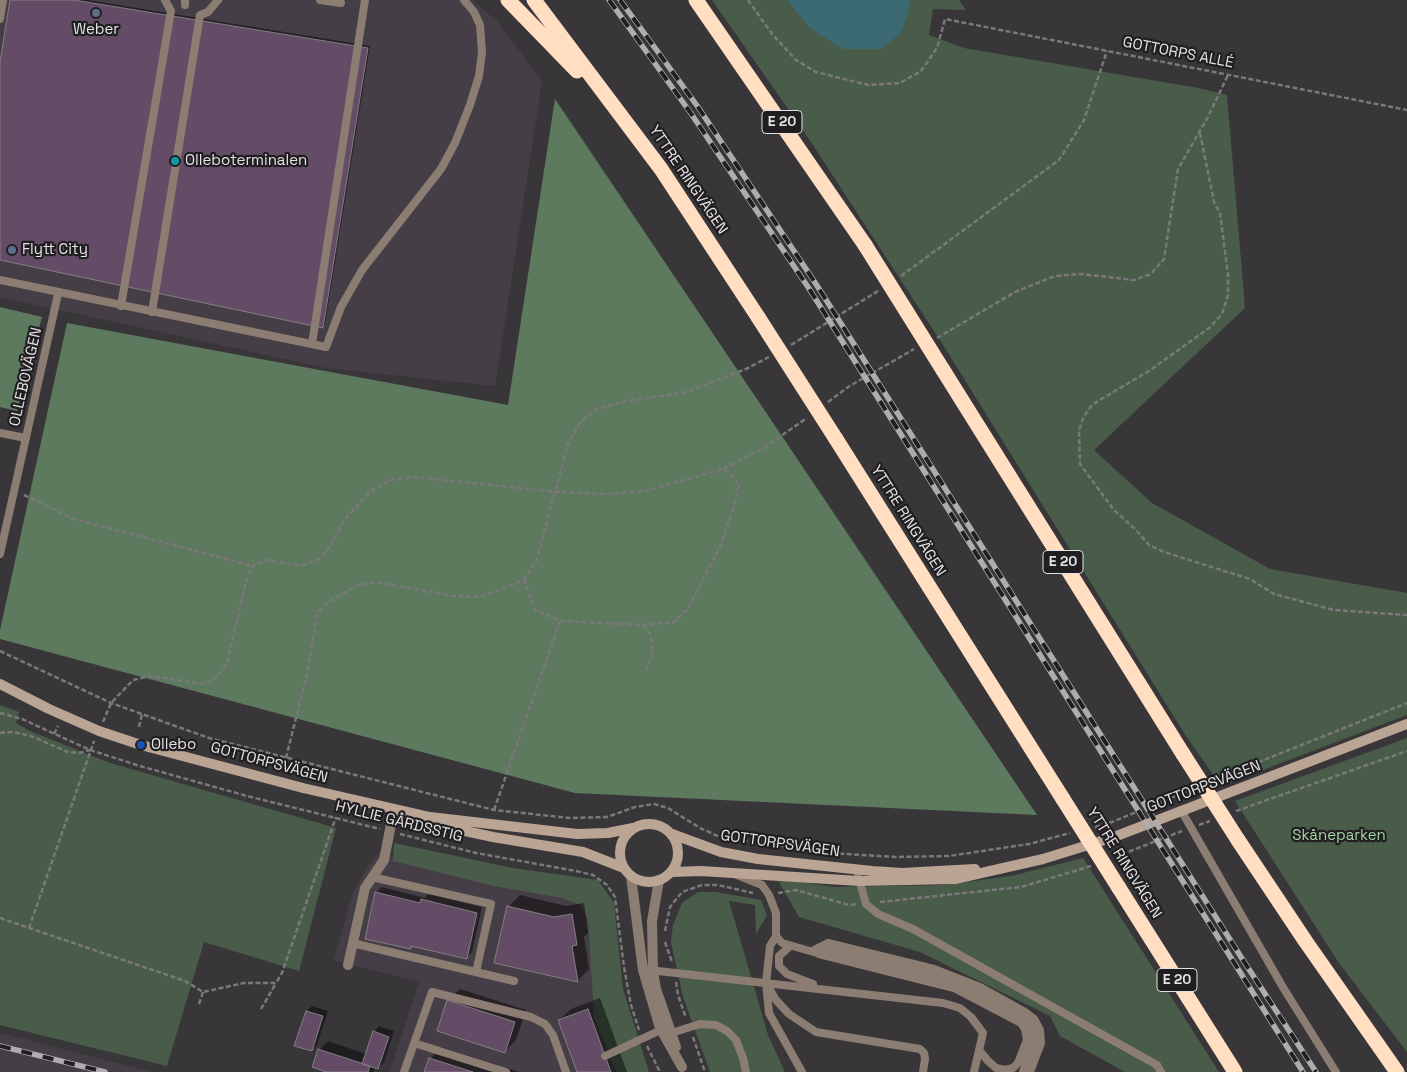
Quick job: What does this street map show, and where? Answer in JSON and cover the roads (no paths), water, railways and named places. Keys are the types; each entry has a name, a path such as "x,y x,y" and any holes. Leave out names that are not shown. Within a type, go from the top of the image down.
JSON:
{"highway":[{"path":"508,0 553,45 661,169"},
{"name":"YTTRE RINGVÄGEN","path":"534,0 661,169 758,317 1236,1072"},
{"name":"E 20","path":"696,0 865,245 1238,840 1306,942 1397,1072"}],"street":[{"name":"GOTTORPSVÄGEN","path":"0,684 49,709 99,730 141,744 303,788 430,817 577,834 608,833 643,824 653,824 664,827 672,834 721,852 758,859 857,870 902,872 1008,867"},
{"name":"GOTTORPSVÄGEN","path":"671,872 731,872 860,881 955,879 1043,859 1114,837 1407,724"},
{"path":"348,965 364,888 384,860 394,809"},
{"name":"GOTTORPSVÄGEN","path":"430,817 456,828 493,837 583,852 608,860 640,880 659,880"},
{"path":"633,828 626,835 620,846 620,856 627,872 648,970 666,1031 683,1070"},
{"path":"648,970 652,921 659,880 671,872 676,864 678,853 677,843 672,834"}],"lane":[{"path":"0,20 3,0"},
{"path":"121,306 171,11 165,0"},
{"path":"152,312 200,15 208,12 218,0"},
{"path":"320,0 341,3"},
{"path":"312,344 366,0"},
{"path":"0,280 58,294 326,347 341,307 362,270 441,169 455,143 479,76 482,52 480,25 474,12 464,0"},
{"name":"OLLEBOVÄGEN","path":"0,554 58,294"},
{"path":"0,433 26,438"},
{"path":"1182,812 1284,989 1336,1072"},
{"name":"GOTTORPSVÄGEN","path":"857,870 866,904 878,914 913,929 1157,1065 1161,1072"},
{"path":"731,872 762,885 769,894 776,913 776,936 770,946 766,983 769,1013 802,1072"},
{"path":"372,877 491,904 476,972"},
{"path":"776,936 782,943 790,946 954,988 1021,1023 1025,1029 1027,1040 1018,1063 1013,1068 1005,1070 996,1068 980,1050"},
{"path":"352,943 514,981"},
{"path":"815,952 828,943 934,969 977,986 1026,1012 1034,1019 1040,1030 1041,1043 1030,1072"},
{"path":"790,946 779,956 778,962 781,968 787,974 824,989"},
{"path":"815,952 830,950 956,982 1018,1015 1026,1020 1032,1028 1034,1042 1023,1072"},
{"path":"648,970 943,1003 960,1008 971,1017 982,1033 974,1072"},
{"path":"766,983 776,1000 789,1014 816,1032 920,1049 926,1059 923,1072"},
{"path":"404,1072 432,992 531,1017 544,1024 553,1035 566,1072"},
{"path":"605,1056 643,1037 700,1024 716,1025 727,1031 736,1040 746,1072"},
{"path":"414,1043 506,1072"}],"water":[{"path":"787,0 910,0 909,11 900,34 881,49 842,49 809,28"}],"railway":[{"path":"609,0 690,112 808,287 1303,1072"},
{"path":"620,0 698,107 816,284 1241,957 1316,1072"},
{"path":"0,1046 105,1072"}],"place":[{"name":"Weber","path":"96,13"},
{"name":"Olleboterminalen","path":"175,161"},
{"name":"Flytt City","path":"12,250"},
{"name":"Ollebo","path":"141,745"}],"park label":[{"name":"Skåneparken","path":"1339,836"}]}
